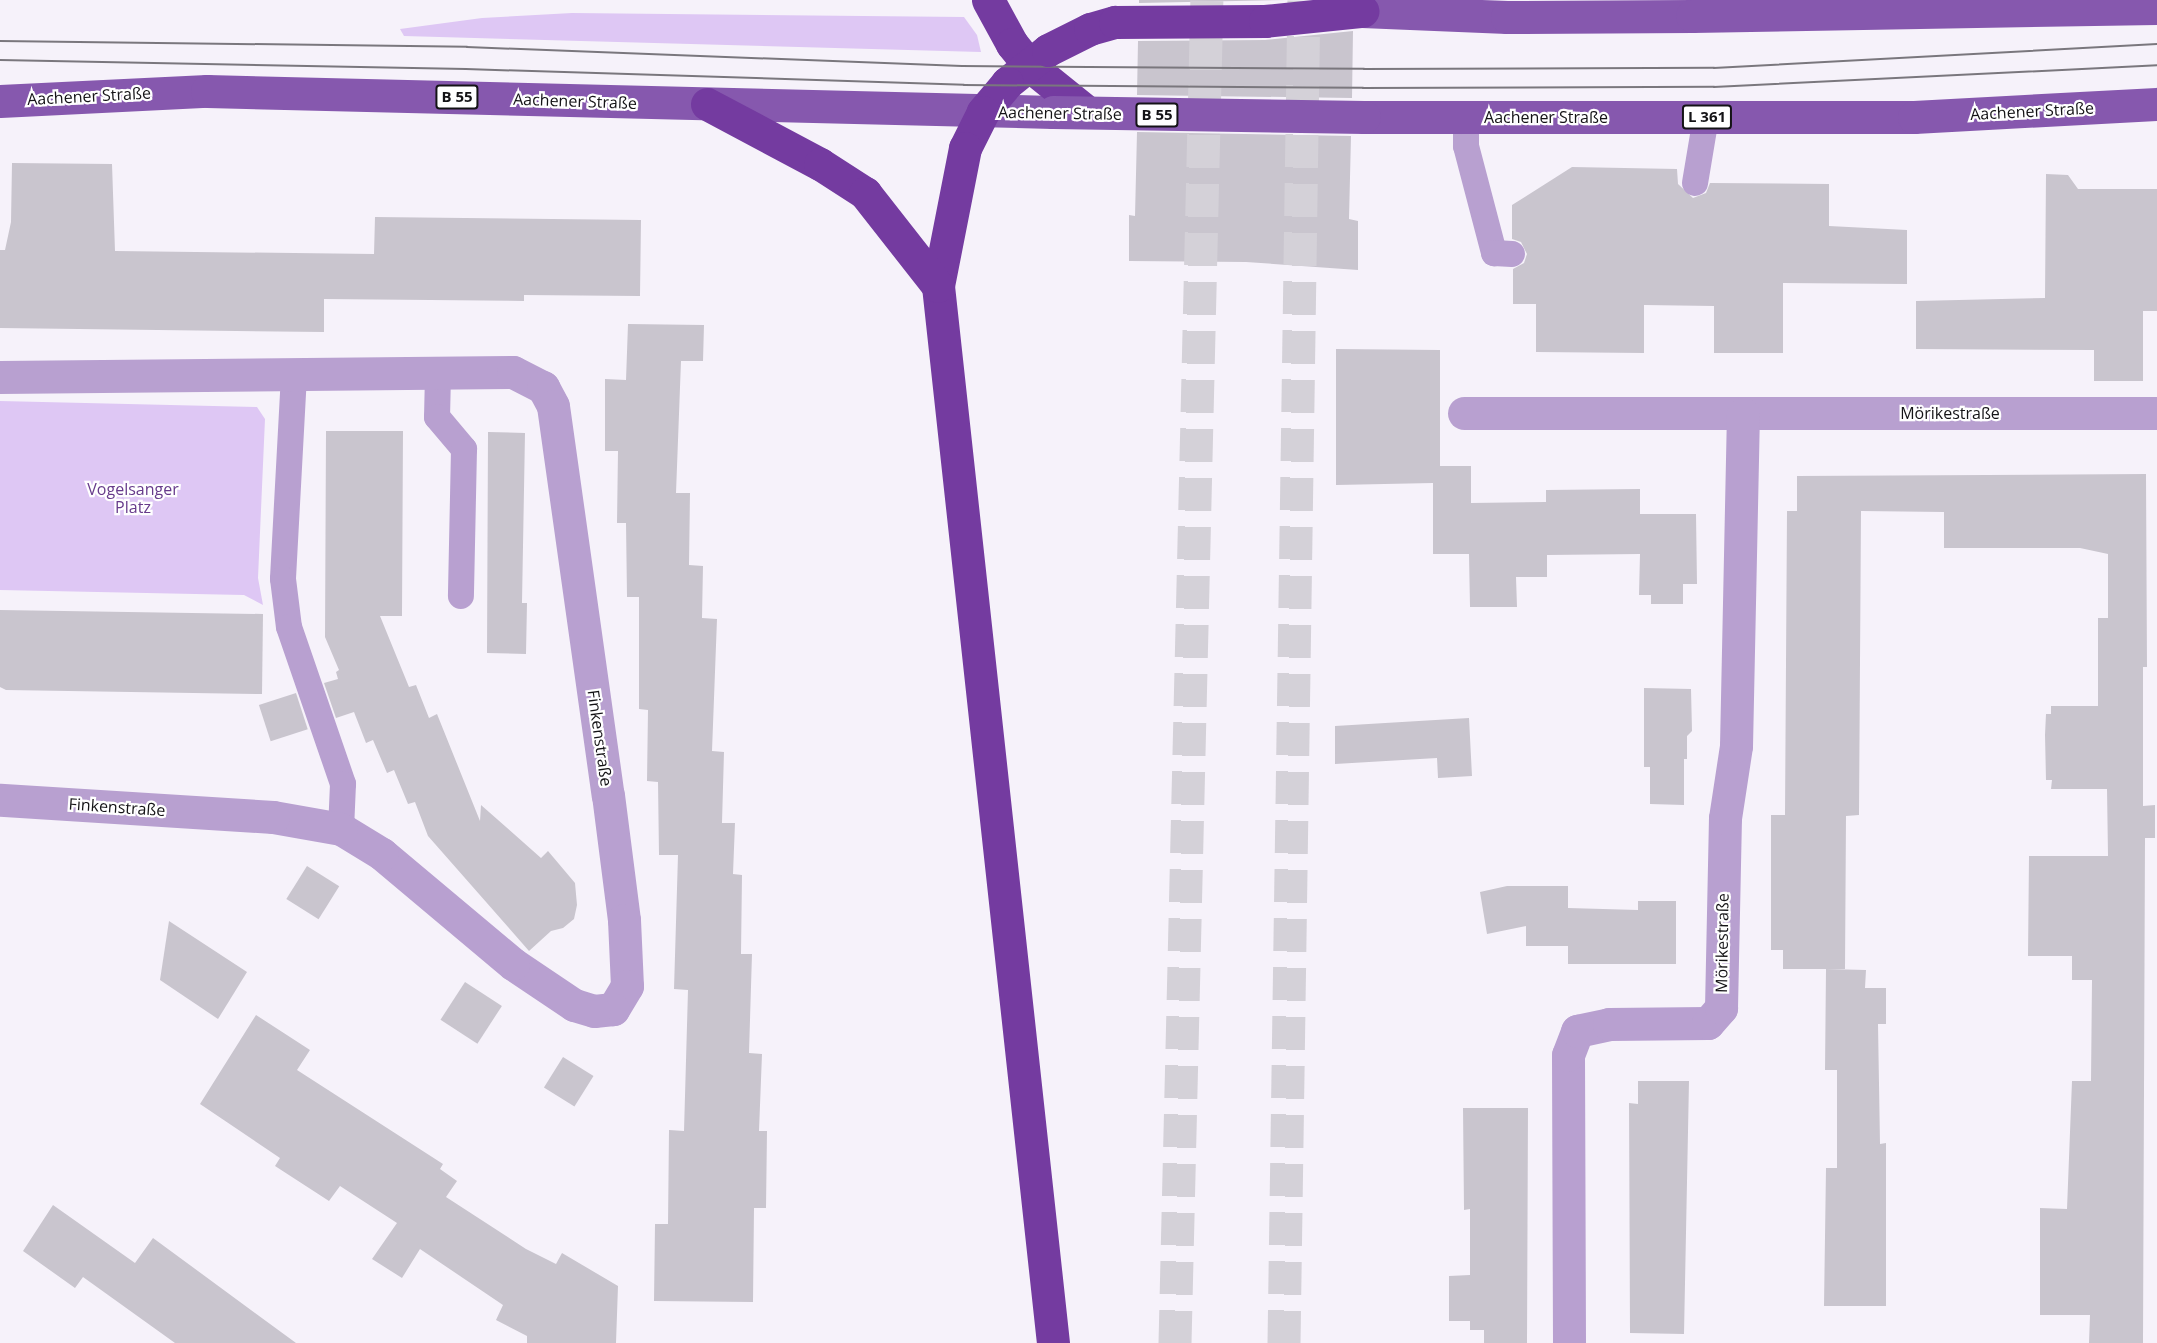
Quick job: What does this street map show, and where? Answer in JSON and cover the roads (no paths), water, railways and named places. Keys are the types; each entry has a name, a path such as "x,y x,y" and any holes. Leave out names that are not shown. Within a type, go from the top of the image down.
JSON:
{"highway":[{"path":"988,0 1012,44 1046,78"},
{"path":"1053,1343 938,286 965,148 983,112 1007,83 1046,78 1090,29 1115,22 1264,21 1362,11"},
{"path":"707,104 820,164 865,193 938,286"}],"main road":[{"path":"1304,0 1362,11 1508,17 1859,6 2157,8"},
{"name":"Aachener Straße","path":"0,100 207,91 983,112 1046,78 1087,112 1364,117 1926,117 2157,104"}],"street":[{"name":"Finkenstraße","path":"0,800 273,817 341,829 382,854 513,964 574,1005 594,1011 613,1009 627,986 624,920 553,406 543,387 513,372 294,375"},
{"path":"0,377 294,375"},
{"name":"Mörikestraße","path":"1464,413 2157,413"},
{"name":"Mörikestraße","path":"1569,1343 1568,1055 1577,1031 1609,1024 1708,1023 1721,1008 1725,818 1736,746 1743,414"}],"lane":[{"path":"1466,117 1467,146 1494,253 1512,254"},
{"path":"1695,183 1706,117"},
{"path":"438,374 437,417 464,449 461,596"},
{"path":"294,375 283,579 289,627 343,784 341,829"}],"tunnel":[{"path":"1175,1343 1207,0"},
{"path":"1284,1343 1304,0"}],"tram line":[{"path":"0,41 467,47 962,66 1364,69 1714,68 2157,44"},
{"path":"0,60 466,69 964,85 1363,88 1714,87 2157,65"}],"park label":[{"name":"Vogelsanger Platz","path":"133,498"}]}
